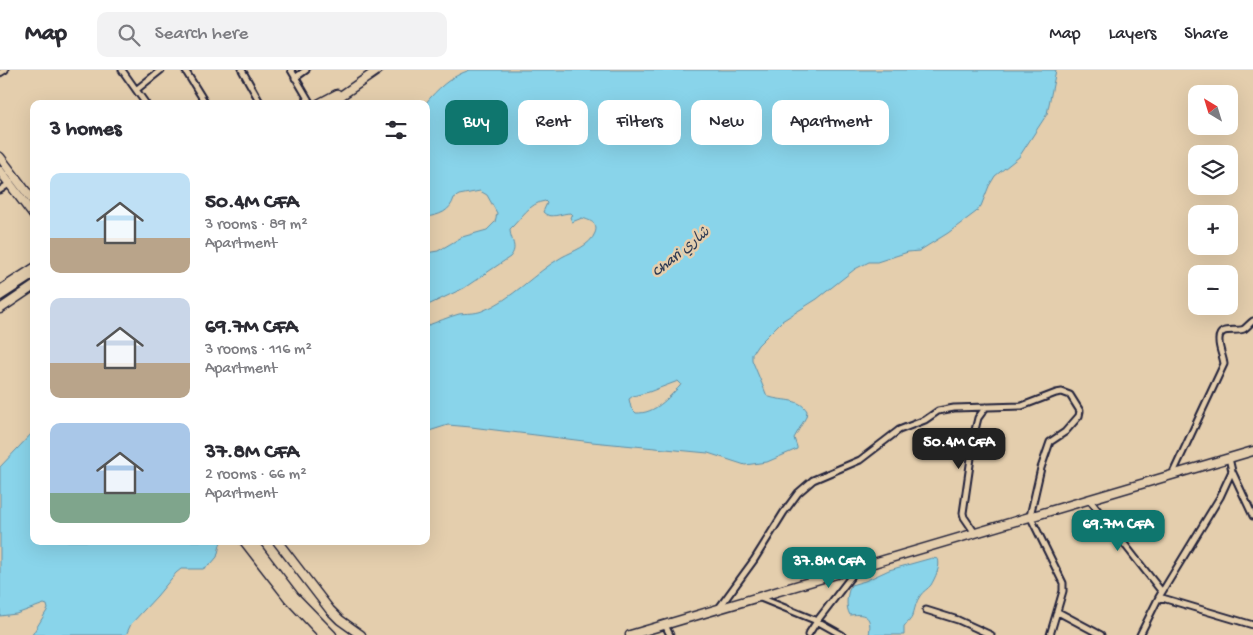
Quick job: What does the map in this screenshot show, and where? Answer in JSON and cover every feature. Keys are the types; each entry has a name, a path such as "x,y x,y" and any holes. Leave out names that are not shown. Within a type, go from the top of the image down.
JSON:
{"main road":[{"path":"335,100 378,70"},
{"path":"327,100 350,89"},
{"path":"0,157 30,197"},
{"path":"0,171 30,211"},
{"path":"0,290 30,271"},
{"path":"0,296 30,277"},
{"path":"0,303 30,288"},
{"path":"0,309 30,288"},
{"path":"630,635 1253,452"},
{"path":"247,545 289,599 323,635"},
{"path":"255,545 294,596 332,635"},
{"path":"280,545 330,610 340,620 361,635"}],"street":[{"path":"0,73 5,70"},
{"path":"122,70 143,100"},
{"path":"136,90 161,70"},
{"path":"185,70 204,100"},
{"path":"242,70 259,100"},
{"path":"291,70 309,100"},
{"path":"295,78 306,70"},
{"path":"0,190 9,184"},
{"path":"1171,475 1224,364 1219,347 1220,334 1224,331 1242,330 1253,321"},
{"path":"718,609 754,560 788,506 798,493 813,480 860,460 899,430 925,420 938,411 954,408 1022,406 1045,396 1062,392 1070,395 1079,407 1079,416 1065,432 1050,442 1041,468 1030,516 1063,582 1058,612 1050,635"},
{"path":"975,533 963,513 975,430 978,418 986,407"},
{"path":"1229,458 1232,471 1253,516"},
{"path":"1140,635 1161,595 1220,497 1232,471"},
{"path":"1089,499 1161,595 1253,625"},
{"path":"808,635 857,569"},
{"path":"758,598 817,621 842,635"},
{"path":"926,610 958,620 991,635"},
{"path":"1058,612 1101,635"},
{"path":"665,625 670,635"}],"water":[{"name":"Chari شاري","path":"470,70 1056,70 1047,114 1019,157 995,176 981,206 976,212 948,233 919,251 908,252 877,262 869,262 855,269 817,299 782,321 758,345 752,354 752,360 767,396 794,402 804,407 807,411 806,417 794,438 797,449 767,462 745,465 708,453 592,442 471,427 448,425 430,431 430,324 455,315 479,312 493,306 552,263 585,245 593,238 596,230 593,222 582,218 572,222 570,217 573,215 571,213 549,216 543,212 547,203 545,201 539,202 530,208 510,229 514,250 510,257 464,288 430,304 430,252 438,251 462,237 487,230 495,222 497,213 487,195 480,191 459,195 454,198 447,210 430,216 430,100 428,100 445,84","holes":["678,381 681,384 680,386 666,400 649,411 636,413 631,408 629,399"]},
{"path":"30,435 30,545 220,545 217,557 203,569 181,569 176,573 131,624 126,635 32,635 48,609 47,605 44,604 16,614 0,616 0,467"},
{"path":"932,558 938,559 937,572 931,585 921,594 911,619 904,626 904,635 869,635 869,620 861,615 850,615 847,608 847,600 851,585 889,570"}]}
